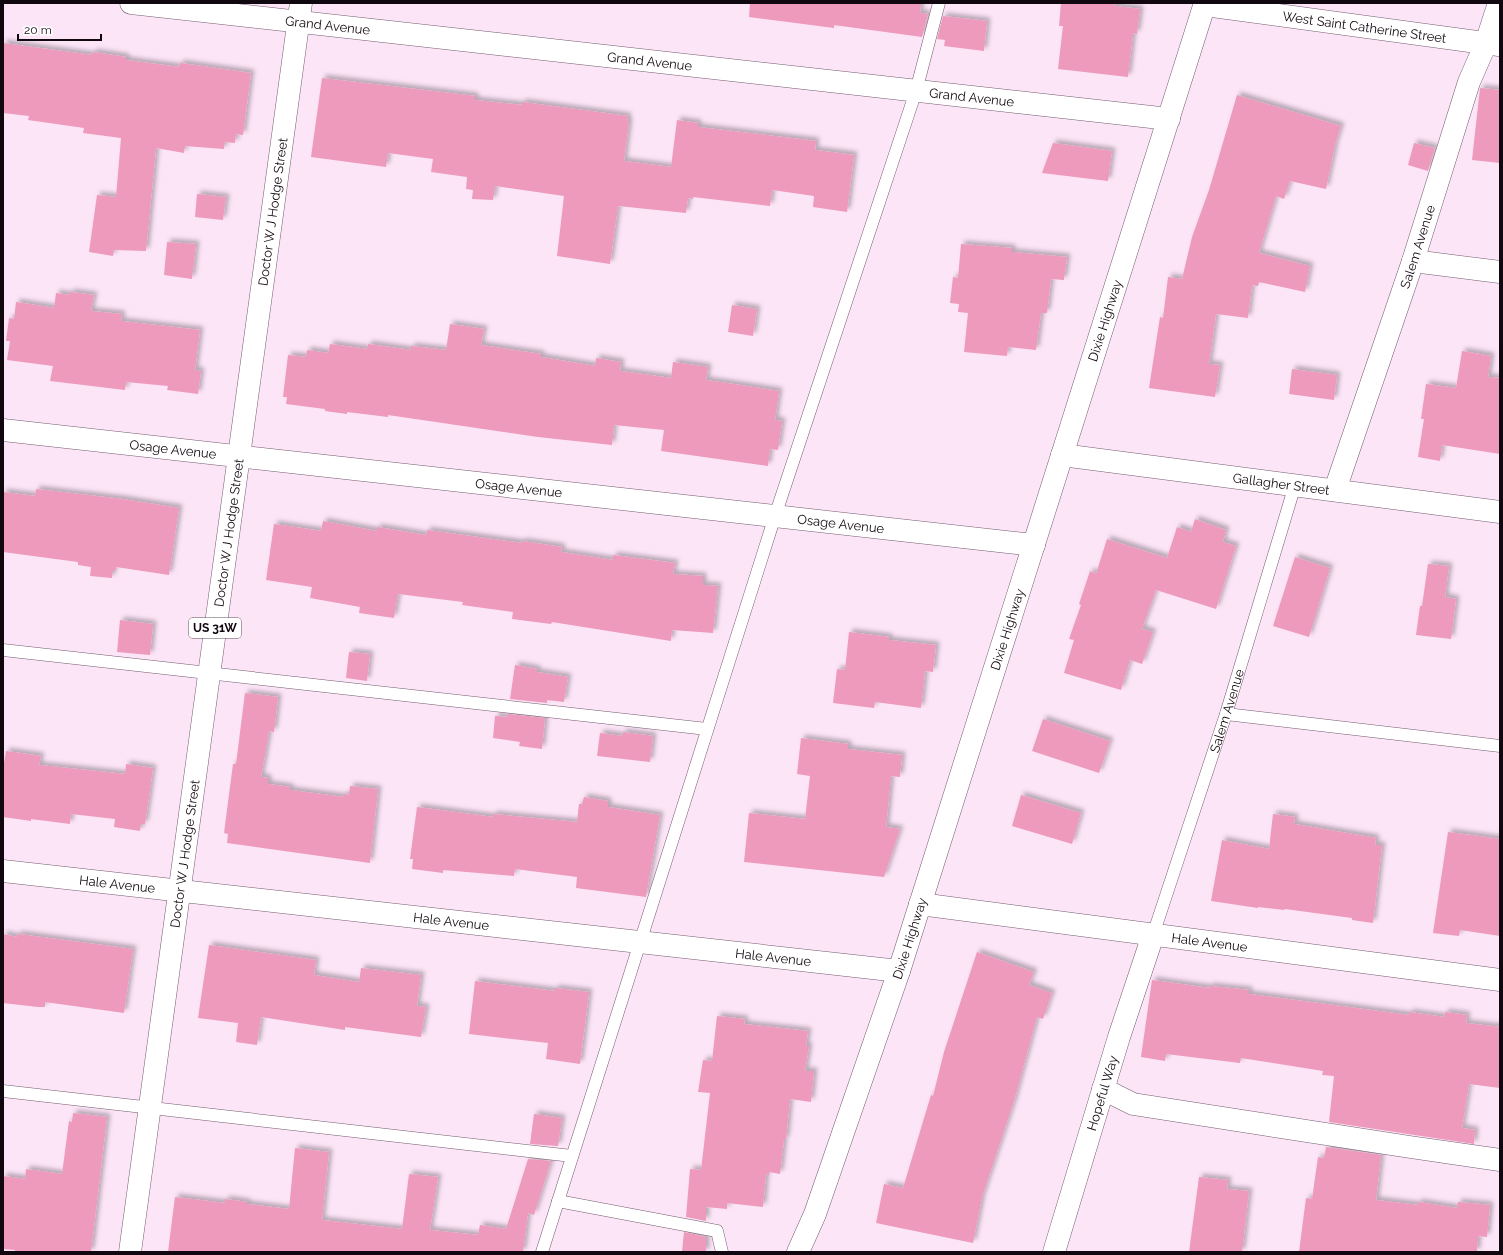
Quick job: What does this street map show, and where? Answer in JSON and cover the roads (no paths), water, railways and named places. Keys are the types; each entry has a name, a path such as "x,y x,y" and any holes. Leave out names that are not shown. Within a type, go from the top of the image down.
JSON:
{"street":[{"name":"Grand Avenue","path":"131,3 299,12 916,91 1169,119"},
{"name":"Salem Avenue","path":"1335,490 1413,261 1469,82 1493,44 1499,3"},
{"name":"West Saint Catherine Street","path":"1205,4 1493,44"},
{"name":"Dixie Highway","path":"798,1252 815,1214 899,971 1205,4"},
{"name":"Doctor W J Hodge Street","path":"130,1252 299,12"},
{"path":"1413,261 1500,272"},
{"name":"Osage Avenue","path":"3,430 1034,545"},
{"name":"Gallagher Street","path":"1062,455 1500,512"},
{"name":"Hale Avenue","path":"3,871 899,971"},
{"name":"Hale Avenue","path":"920,904 1500,980"},
{"name":"Hopeful Way","path":"1054,1252 1103,1090 1153,935"},
{"path":"1103,1090 1133,1104 1500,1160"}],"lane":[{"path":"542,1252 775,516 916,91 939,3"},
{"name":"Salem Avenue","path":"1153,935 1226,714 1295,485"},
{"path":"3,650 707,729"},
{"path":"1226,714 1500,746"},
{"path":"3,1091 572,1156"},
{"path":"558,1201 717,1231 722,1252"}]}
